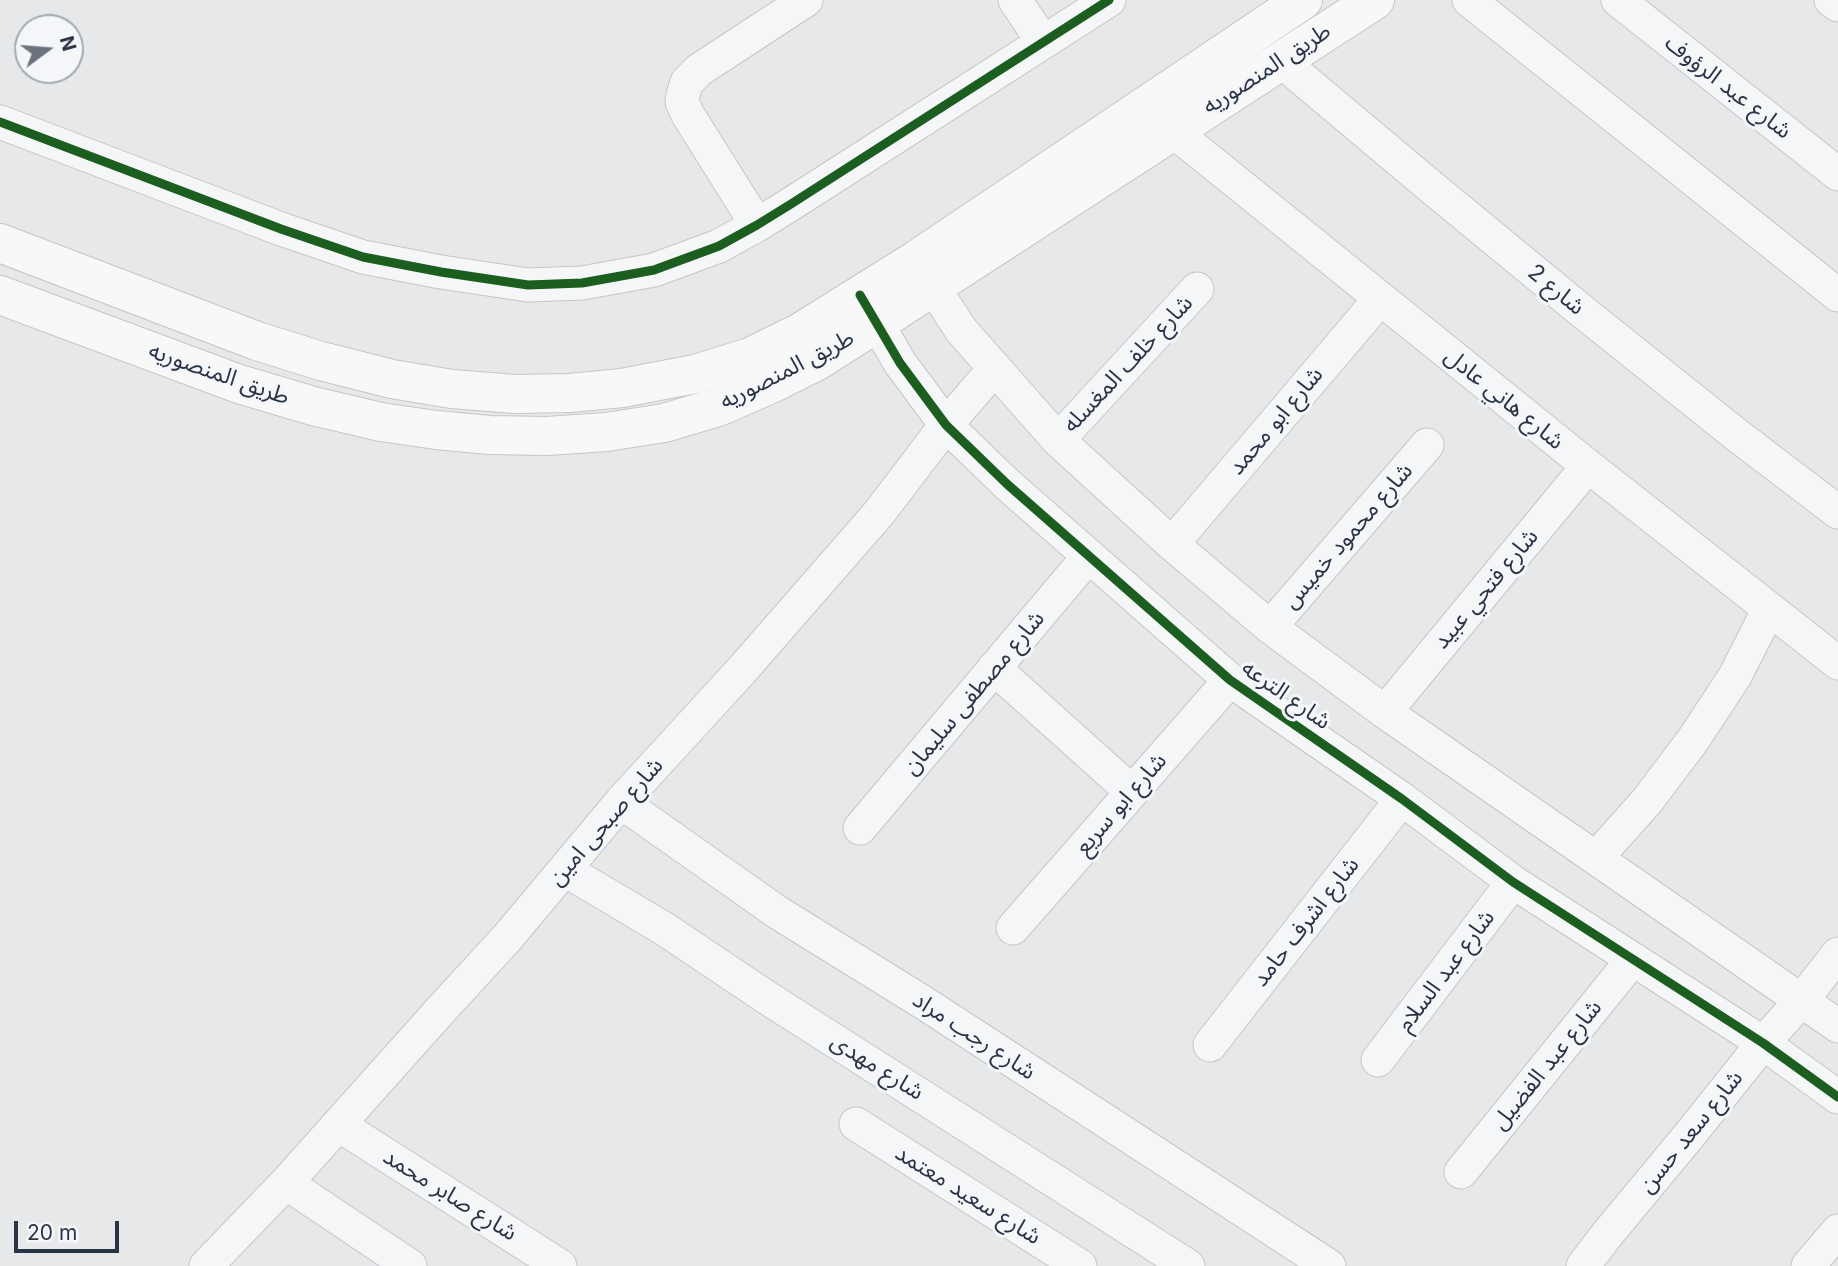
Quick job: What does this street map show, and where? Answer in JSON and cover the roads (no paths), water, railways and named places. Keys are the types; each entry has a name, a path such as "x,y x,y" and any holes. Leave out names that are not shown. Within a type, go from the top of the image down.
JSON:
{"main road":[{"name":"طريق المنصوريه","path":"0,295 239,384 313,406 381,422 490,435 547,436 594,433 664,423 718,407 817,360 869,309 925,273 1172,131 1375,0"},
{"name":"طريق المنصوريه","path":"925,273 1285,5"},
{"name":"طريق المنصوريه","path":"0,243 257,341 321,361 392,379 453,389 516,394 570,393 695,374 750,357 799,334 869,309"}],"street":[{"path":"757,225 688,115 682,95 687,82 699,70 806,0"},
{"path":"1015,0 1043,43"},
{"path":"0,122 281,229 363,257 528,285 582,283 654,271 719,246 757,225 1109,0"},
{"path":"1469,0 1838,295"},
{"name":"شارع عبد الرؤوف","path":"1618,0 1838,174"},
{"path":"1831,0 1838,5"},
{"name":"شارع 2","path":"1280,60 1583,312 1838,512"},
{"name":"شارع هاني عادل","path":"1172,131 1588,466 1838,663"},
{"name":"شارع الترعه","path":"925,273 961,330 1058,439 1172,544 1270,627 1385,712 1838,1026"},
{"name":"شارع خلف المغسله","path":"1058,439 1197,289"},
{"name":"شارع ابو محمد","path":"1172,544 1380,299"},
{"name":"شارع الترعه","path":"869,309 901,363 946,425 1088,557 1230,680 1402,799 1513,882 1763,1043 1838,1097"},
{"name":"شارع صبحى امين","path":"206,1266 286,1183 508,938 621,803 879,513 946,425 995,368"},
{"name":"شارع محمود خميس","path":"1270,627 1427,445"},
{"name":"شارع فتحي عبيد","path":"1385,712 1588,466"},
{"name":"شارع مصطفى سليمان","path":"860,828 1088,557"},
{"path":"1596,858 1647,801 1693,740 1735,676 1769,609"},
{"path":"994,668 1132,792"},
{"name":"شارع ابو سريع","path":"1013,928 1230,680"},
{"name":"شارع اشرف حامد","path":"1210,1045 1402,799"},
{"name":"شارع رجب مراد","path":"621,803 776,912 923,1003 1329,1266"},
{"name":"شارع مهدى","path":"565,870 663,928 769,999 1188,1266"},
{"name":"شارع عبد السلام","path":"1378,1060 1513,882"},
{"name":"شارع سعد حسن","path":"1583,1266 1838,954"},
{"name":"شارع عبد الفضيل","path":"1461,1172 1633,959"},
{"name":"شارع سعيد معتمد","path":"856,1124 1080,1266"},
{"name":"شارع صابر محمد","path":"338,1125 560,1266"},
{"path":"286,1183 410,1266"},
{"path":"1808,1266 1838,1231"}]}
